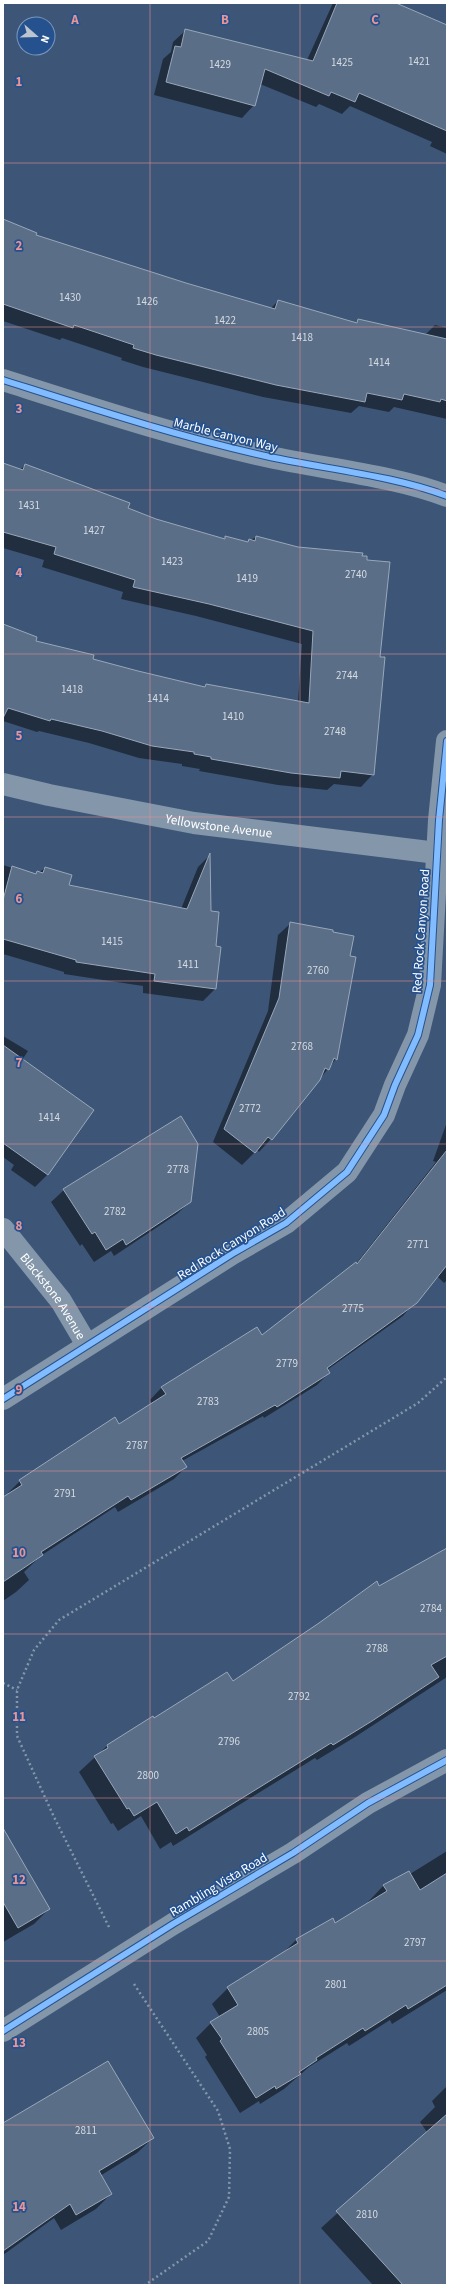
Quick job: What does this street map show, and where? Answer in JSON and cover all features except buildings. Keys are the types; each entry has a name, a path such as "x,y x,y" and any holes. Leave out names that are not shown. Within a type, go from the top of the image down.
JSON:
{"street":[{"name":"Marble Canyon Way","path":"3,380 113,415 217,445 383,479 447,496"},
{"name":"Red Rock Canyon Road","path":"3,1400 87,1345 232,1254 286,1223 347,1172 384,1115 395,1085 418,1035 430,984 437,853 447,740"},
{"name":"Yellowstone Avenue","path":"3,784 49,795 194,823 437,853"},
{"name":"Blackstone Avenue","path":"3,1229 61,1301 87,1345"},
{"name":"Rambling Vista Road","path":"3,2031 117,1959 293,1853 368,1803 447,1760"}],"path":[{"path":"145,2285 208,2241 229,2197 230,2149 218,2111 117,1959 108,1922 54,1817 17,1736 17,1690 34,1650 59,1620 418,1403 447,1377"},
{"path":"3,1683 17,1690"}],"cycle path":[{"path":"3,380 135,422 236,449 270,457 383,478 427,489 447,496"},
{"path":"3,1399 232,1254 286,1223 347,1172 384,1115 395,1085 418,1035 430,985 439,820 447,741"},
{"path":"3,2031 173,1924 293,1853 368,1803 447,1760"}]}
